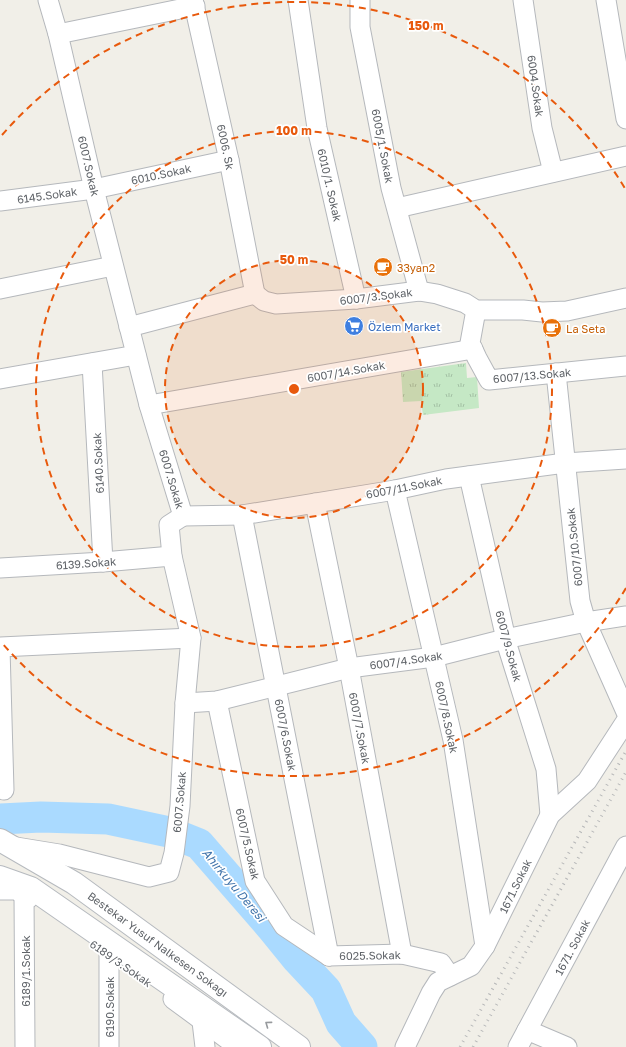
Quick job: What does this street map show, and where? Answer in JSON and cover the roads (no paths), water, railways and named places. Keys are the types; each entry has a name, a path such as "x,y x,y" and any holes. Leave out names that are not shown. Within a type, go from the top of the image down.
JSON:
{"main road":[{"name":"Bestekar Yusuf Nalkesen Sokağı","path":"6,843 74,883 300,1047"},
{"path":"0,877 28,891 201,1013 260,1047"}],"street":[{"name":"6007.Sokak","path":"6,843 59,854 149,877 169,872 174,853 180,806 185,703 191,638 172,556 169,525 183,516 149,405 94,189 58,34 48,0"},
{"name":"6010/1. Sokak","path":"298,0 317,128 356,299"},
{"name":"6005/1. Sokak","path":"360,0 360,26 391,188 418,291"},
{"name":"6004.Sokak","path":"523,0 542,128 553,172"},
{"path":"606,0 626,119"},
{"path":"58,34 194,3"},
{"name":"6006. Sk","path":"194,3 229,160 255,294"},
{"path":"397,208 626,156"},
{"name":"6010.Sokak","path":"94,189 229,160"},
{"name":"6145.Sokak","path":"0,201 94,189"},
{"path":"0,289 114,266"},
{"name":"6007/3.Sokak","path":"255,294 264,301 276,304 356,299 418,291 437,294 465,303 476,310 523,310 542,312 568,311 626,298"},
{"path":"129,327 255,294"},
{"name":"6007/13.Sokak","path":"476,310 470,343 489,380 626,366"},
{"name":"6007/14.Sokak","path":"149,405 473,349"},
{"path":"0,378 136,355"},
{"name":"6140.Sokak","path":"92,363 103,562"},
{"name":"6007/10.Sokak","path":"556,373 580,601 586,622 626,712"},
{"name":"6007/11.Sokak","path":"183,516 242,515 395,490 446,479 565,463 626,459"},
{"name":"6007/9.Sokak","path":"469,476 506,638 546,769 550,815"},
{"name":"6007/8.Sokak","path":"395,490 453,740 486,946"},
{"name":"6007/7.Sokak","path":"315,503 349,668 402,954"},
{"name":"6007/6.Sokak","path":"242,515 329,956"},
{"name":"6139.Sokak","path":"0,568 172,556"},
{"name":"6007/4.Sokak","path":"185,703 217,701 349,668 434,657 506,638 586,622 626,616"},
{"path":"4,790 0,647 191,638"},
{"name":"6007/5.Sokak","path":"217,701 255,881 284,926 329,956"},
{"name":"1671.Sokak","path":"406,1046 431,993 438,982 471,966 486,946 550,815 587,782 626,721"},
{"name":"1671. Sokak","path":"518,1047 626,846"},
{"path":"0,890 28,891"},
{"name":"6189/1.Sokak","path":"25,1047 28,891"},
{"name":"6190.Sokak","path":"109,947 109,1047"},
{"name":"6025.Sokak","path":"329,956 402,954 441,962 450,976"},
{"path":"201,1013 205,1047"},
{"path":"201,1013 238,1047"},
{"path":"527,1030 567,1047"}],"waterway":[{"name":"Ahırkuyu Deresi","path":"0,819 41,817 108,819 169,832 199,844 297,959 326,990 341,1023 362,1047"}],"railway":[{"path":"460,1047 626,751"},
{"path":"473,1047 626,772"}],"place":[{"name":"33yan2","path":"383,267"},
{"name":"Özlem Market","path":"354,326"},
{"name":"La Seta","path":"552,328"}]}
